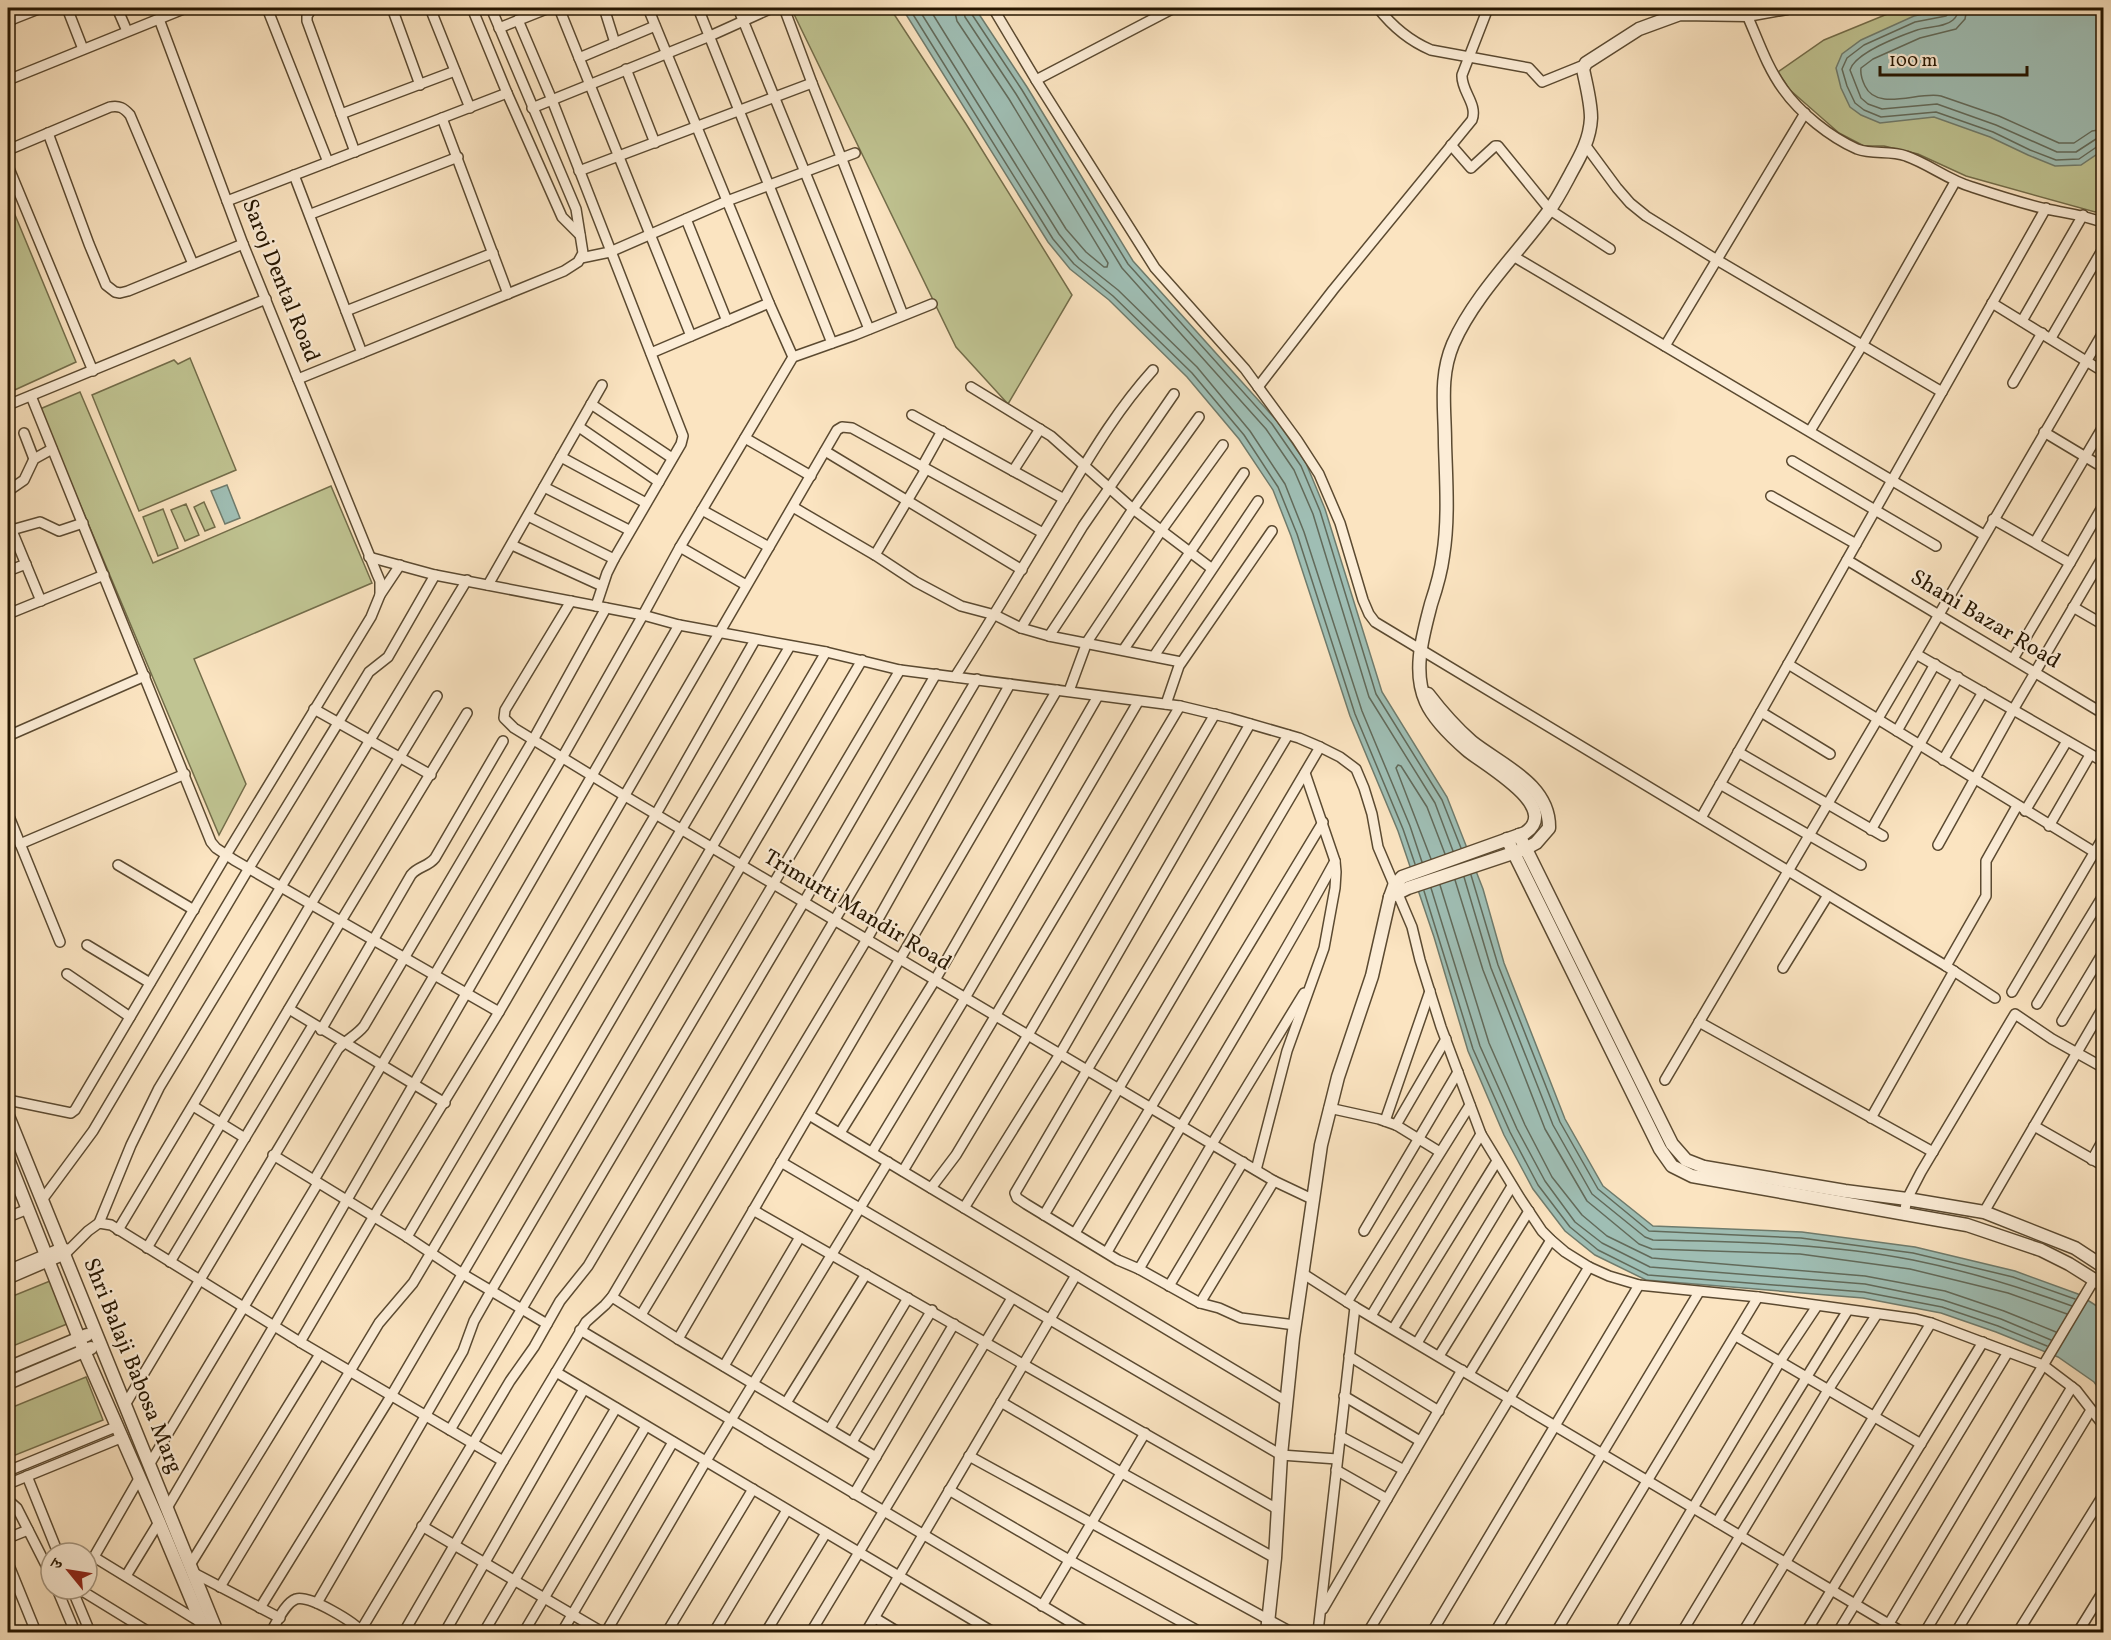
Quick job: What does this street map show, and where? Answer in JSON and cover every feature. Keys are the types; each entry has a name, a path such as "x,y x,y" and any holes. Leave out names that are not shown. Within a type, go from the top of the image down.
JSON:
{"street":[{"path":"9,8 10,20 41,8"},
{"path":"67,8 83,49"},
{"path":"117,8 127,32"},
{"path":"8,80 186,8"},
{"path":"267,8 328,162"},
{"path":"312,8 307,16 308,21 355,152"},
{"path":"392,8 420,85"},
{"path":"430,8 470,108"},
{"path":"472,8 562,217 580,235"},
{"path":"491,8 576,209 583,246 581,258"},
{"path":"499,28 549,8"},
{"path":"559,8 691,336"},
{"path":"604,8 615,43"},
{"path":"648,8 793,357"},
{"path":"698,8 831,343"},
{"path":"738,8 869,329"},
{"path":"532,108 710,36 772,8"},
{"path":"784,8 903,315"},
{"path":"993,8 1155,268 1258,387 1319,474 1330,495 1369,614 1376,622 1950,968 1995,998"},
{"path":"1036,80 1174,8"},
{"path":"1378,8 1404,34 1419,45 1431,50 1529,68 1544,82 1584,65 1639,29 1682,11 1747,15 1787,8"},
{"path":"1258,387 1333,290 1472,120 1474,114 1461,81 1488,8"},
{"path":"1747,15 1765,57 1783,89 1805,113 1840,140 1858,149 1905,155 1955,182 2046,208 2083,215 2099,221 2103,213"},
{"name":"Saroj Dental Road","path":"159,19 243,244 380,581 380,595"},
{"path":"125,1405 338,1048 359,1033 364,1026 533,740 601,607 602,586 614,559 681,444 683,436 552,100 518,20"},
{"path":"579,58 655,26"},
{"path":"1267,1626 1275,1558 1286,1401 1321,1145 1329,1108 1398,888 1530,830 1535,819 1529,802 1514,784 1481,761 1447,730 1425,701 1419,671 1420,650 1443,555 1445,440 1442,390 1447,361 1452,346 1467,320 1513,256 1550,210 1586,146 1591,115 1584,65"},
{"path":"626,69 655,143"},
{"path":"341,114 455,71"},
{"path":"579,171 812,82"},
{"path":"227,201 507,93"},
{"path":"8,150 110,106 124,108 130,115 193,264"},
{"path":"1665,346 1805,113"},
{"path":"442,118 507,294"},
{"path":"48,133 89,244 106,285 110,289 120,293 128,291 243,244"},
{"path":"1451,145 1471,168 1495,146 1498,146 1550,210 1610,249"},
{"path":"1586,146 1630,203 1646,216 1942,392"},
{"path":"298,379 564,270 581,258 610,252 727,201 855,153"},
{"path":"311,214 458,157"},
{"path":"8,166 93,371"},
{"path":"294,175 311,214 362,353"},
{"path":"1810,431 1863,344 1955,182"},
{"path":"1701,818 2046,208"},
{"path":"2022,321 2083,215"},
{"path":"686,219 727,321"},
{"path":"2013,383 2103,247"},
{"path":"346,311 493,253"},
{"path":"1513,256 1984,535"},
{"path":"8,405 266,299"},
{"path":"651,353 769,303"},
{"path":"1992,303 2103,372"},
{"path":"149,1465 244,1308 382,1064 562,758 680,547 793,357 932,304"},
{"path":"1665,1080 1917,654 2103,331"},
{"path":"955,677 995,615 1083,466 1120,409 1153,370"},
{"path":"488,585 602,385"},
{"path":"971,387 1040,429 1161,531 1211,568"},
{"path":"1021,628 1108,487 1174,394"},
{"path":"30,396 211,842 226,855 499,1012"},
{"path":"591,404 672,458"},
{"path":"912,415 1064,499"},
{"path":"1049,636 1133,508 1199,417"},
{"path":"2035,542 2103,425"},
{"path":"579,427 658,482"},
{"path":"300,1342 499,1012 837,430 847,428 1043,533"},
{"path":"1013,471 1040,429"},
{"path":"875,555 906,502 942,431"},
{"path":"2044,432 2103,468"},
{"path":"24,434 34,459"},
{"path":"745,438 811,476"},
{"path":"1069,692 1087,642 1161,531 1223,445"},
{"path":"8,491 24,480 34,459 52,449"},
{"path":"825,451 1022,570"},
{"path":"561,457 646,503"},
{"path":"1792,461 1936,546"},
{"path":"1124,650 1244,473"},
{"path":"544,487 629,530"},
{"path":"1771,496 1856,544"},
{"path":"1154,656 1258,501"},
{"path":"2013,659 2103,504"},
{"path":"792,507 961,606 995,615 1021,628 1049,636 1181,662"},
{"path":"702,510 769,547"},
{"path":"528,516 614,559"},
{"path":"1993,519 2070,563"},
{"path":"41,601 9,527 40,522 59,531 83,523"},
{"path":"1166,704 1173,678 1181,662 1272,531"},
{"path":"512,545 602,586"},
{"path":"680,547 746,585"},
{"path":"1938,845 2103,555"},
{"path":"369,557 435,575 643,615 718,633 826,652 900,670 1180,706 1288,735 1341,757 1356,769 1370,806 1378,847 1398,888 1412,927 1430,991 1481,1134 1512,1186 1542,1231 1551,1240 1589,1268 1639,1285 1758,1297 1931,1323 2043,1365 2072,1388 2103,1426"},
{"name":"Shani Bazar Road","path":"1847,560 2103,714"},
{"path":"8,571 26,564"},
{"path":"8,1100 71,1113 75,1110 226,855 371,617 380,595 400,565"},
{"path":"8,614 104,575"},
{"path":"42,1200 93,1131 249,868 369,672 388,657 435,575"},
{"path":"8,1270 64,1251 99,1223 131,1145 159,1088 466,580"},
{"name":"Trimurti Mandir Road","path":"571,601 503,715 506,721 562,758 995,1016 1274,1181 1312,1198"},
{"path":"2073,607 2103,625"},
{"path":"166,1508 415,1084 679,625"},
{"path":"407,1237 656,814 755,640"},
{"path":"220,1587 379,1323 413,1283 790,645"},
{"path":"260,1608 391,1396 826,652"},
{"path":"1917,654 2103,762"},
{"path":"317,1603 463,1352 474,1322 491,1291 862,660"},
{"path":"1788,664 2103,858"},
{"path":"1896,731 1935,664"},
{"path":"450,1430 900,670"},
{"path":"271,1632 289,1604 296,1599 317,1603 361,1631 472,1443 560,1301 588,1266 936,674"},
{"path":"8,735 145,676"},
{"path":"1871,830 1958,677"},
{"path":"404,1632 580,1330 612,1297 977,679"},
{"path":"641,1315 867,939 1010,684"},
{"path":"1398,888 1519,851 1543,836 1548,828 1547,810 1531,786 1517,773 1470,740 1422,685"},
{"path":"678,1339 1057,690"},
{"path":"1943,760 1983,692"},
{"path":"118,1230 437,696"},
{"path":"840,1134 935,980 1098,696"},
{"path":"872,1152 1138,702"},
{"path":"903,1171 1180,706"},
{"path":"314,709 431,775"},
{"path":"1761,712 1830,754"},
{"path":"147,1248 467,713"},
{"path":"931,1188 956,1155 1028,1035 1215,714"},
{"path":"964,1208 1060,1054 1250,724"},
{"path":"1288,735 1015,1193 1017,1198 1118,1260 1200,1303 1219,1308 1241,1318 1295,1325"},
{"path":"170,1262 245,1138 373,939 411,874 419,867 427,866 435,858 503,741"},
{"path":"1871,1118 1986,896 1986,861 2067,741"},
{"path":"1044,1215 1320,747"},
{"path":"1738,752 1882,836"},
{"path":"2049,826 2090,755"},
{"path":"1256,1170 1287,1051 1324,948 1335,888 1335,861 1305,773"},
{"path":"20,844 185,774"},
{"path":"1720,784 1861,865"},
{"path":"8,814 60,942"},
{"path":"1075,1233 1323,822"},
{"path":"2012,992 2103,836"},
{"path":"1513,837 1660,1149 1672,1166 1692,1176 1967,1225 2041,1250 2099,1283 2086,1293 1886,1629"},
{"path":"1519,851 1672,1144 1686,1160 1704,1167 1984,1212 2102,1261"},
{"path":"1107,1252 1180,1125 1294,936 1335,861"},
{"path":"118,865 194,909"},
{"path":"2037,1004 2103,894"},
{"path":"1783,968 1828,895"},
{"path":"87,945 150,983"},
{"path":"2062,1021 2103,951"},
{"path":"1139,1269 1317,972"},
{"path":"67,974 130,1017"},
{"path":"1385,1121 1430,991"},
{"path":"1984,1212 2103,1006"},
{"path":"289,1009 317,1028 445,1103"},
{"path":"1904,1214 1907,1199 2014,1014 2103,1068"},
{"path":"1699,1022 1933,1152"},
{"path":"1396,1125 1446,1039"},
{"path":"1364,1231 1458,1072"},
{"path":"1318,1632 1349,1356 1351,1304 1470,1105"},
{"path":"193,1106 245,1138"},
{"path":"1329,1108 1396,1125 1440,1152"},
{"path":"809,1115 1286,1401"},
{"name":"Shri Balaji Babosa Marg","path":"8,1116 217,1632"},
{"path":"2034,1126 2103,1166"},
{"path":"1371,1316 1481,1134"},
{"path":"2092,1160 2103,1138"},
{"path":"273,1155 547,1324"},
{"name":"Shri Balaji Babosa Marg","path":"8,1159 10,1174 28,1209 79,1339 140,1477 202,1627"},
{"path":"1393,1329 1497,1161"},
{"path":"781,1162 1281,1455 1337,1459"},
{"path":"606,1632 706,1461 888,1162"},
{"path":"1169,1286 1243,1162"},
{"path":"1200,1303 1274,1181"},
{"path":"1417,1343 1512,1186"},
{"path":"8,1217 28,1209"},
{"path":"753,1210 932,1310 1277,1509"},
{"path":"1439,1356 1529,1211"},
{"path":"99,1223 111,1225 300,1342 503,1461"},
{"path":"724,1366 801,1237"},
{"path":"1321,1613 1420,1441 1551,1240"},
{"path":"8,1279 47,1258"},
{"path":"1368,1632 1589,1268"},
{"path":"1302,1273 1831,1590 1886,1629 1902,1632"},
{"path":"786,1403 866,1274"},
{"path":"866,1632 1076,1275"},
{"path":"1432,1632 1639,1285"},
{"path":"1495,1632 1699,1292"},
{"path":"612,1297 876,1457"},
{"path":"1556,1632 1758,1297"},
{"path":"830,1428 908,1298"},
{"path":"811,1632 1012,1298"},
{"path":"1619,1632 1780,1361 1817,1306"},
{"path":"852,1442 932,1310"},
{"path":"1717,1522 1848,1310"},
{"path":"1682,1632 1828,1390 1877,1314"},
{"path":"1743,1632 1931,1323"},
{"path":"854,1494 954,1324"},
{"path":"580,1330 1087,1632"},
{"path":"1736,1336 1921,1444"},
{"path":"8,1368 79,1339 97,1338"},
{"path":"8,1383 84,1351 97,1338"},
{"path":"1806,1632 1983,1342"},
{"path":"1838,1632 2008,1352"},
{"path":"280,1618 191,1569 320,1354"},
{"path":"1349,1356 1439,1411"},
{"path":"556,1372 993,1632"},
{"path":"1926,1632 2072,1388"},
{"path":"445,1632 584,1389"},
{"path":"1344,1396 1420,1441"},
{"path":"1001,1402 1122,1473 1275,1558"},
{"path":"484,1632 616,1408"},
{"path":"1956,1632 2091,1410"},
{"path":"524,1632 646,1426"},
{"path":"8,1471 120,1431"},
{"path":"8,1484 120,1431"},
{"path":"1042,1606 1145,1433"},
{"path":"1340,1436 1404,1470"},
{"path":"562,1632 674,1442"},
{"path":"969,1456 1091,1523 1267,1626 1291,1632"},
{"path":"1336,1470 1387,1499"},
{"path":"27,1476 53,1541"},
{"path":"99,1547 140,1477"},
{"path":"667,1632 753,1489"},
{"path":"949,1490 1069,1560 1200,1632"},
{"path":"2019,1632 2103,1494"},
{"path":"8,1500 17,1508 39,1552"},
{"path":"714,1632 787,1510"},
{"path":"126,1576 159,1522"},
{"path":"422,1526 544,1600 602,1632"},
{"path":"8,1538 28,1530"},
{"path":"766,1632 826,1533"},
{"path":"99,1560 202,1627"},
{"path":"8,1563 36,1632"},
{"path":"2078,1632 2103,1590"},
{"path":"62,1601 75,1632"},
{"path":"77,1601 90,1632"},
{"path":"99,1601 149,1632"},
{"path":"875,1618 898,1632"}],"green space":[{"path":"791,8 890,8 966,124 1072,295 1008,404 956,347"},
{"path":"1902,8 2103,8 2103,207 2095,212 1966,176 1918,154 1884,146 1864,146 1839,133 1790,90 1778,72 1824,40"},
{"path":"8,198 76,362 8,393"},
{"path":"190,358 236,470 139,511 92,395 174,360 178,364"},
{"path":"80,392 153,563 331,486 372,583 194,659 246,784 219,835 40,409"},
{"path":"204,502 215,527 205,531 194,507"},
{"path":"186,504 199,535 185,541 171,510"},
{"path":"163,509 178,548 158,556 143,517"},
{"path":"50,1281 67,1324 8,1348 8,1298"},
{"path":"86,1377 103,1420 8,1458 8,1409"}],"water":[{"path":"902,8 975,8 1027,87 1133,261 1277,421 1306,463 1325,509 1382,692 1447,797 1483,889 1504,963 1565,1119 1603,1186 1653,1226 1802,1232 1915,1247 2015,1271 2078,1294 2103,1310 2103,1394 2094,1382 2058,1357 1941,1313 1863,1298 1646,1280 1595,1255 1565,1231 1533,1189 1504,1135 1468,1051 1434,937 1398,831 1350,716 1291,536 1273,490 1239,439 1187,377 1109,300 1070,269 1048,242"},
{"path":"1950,8 2103,8 2103,150 2081,165 2055,166 1990,137 1934,117 1880,123 1861,115 1850,107 1841,88 1836,68 1842,54 1861,40 1914,16"},
{"path":"227,485 240,518 225,524 211,491"}]}
